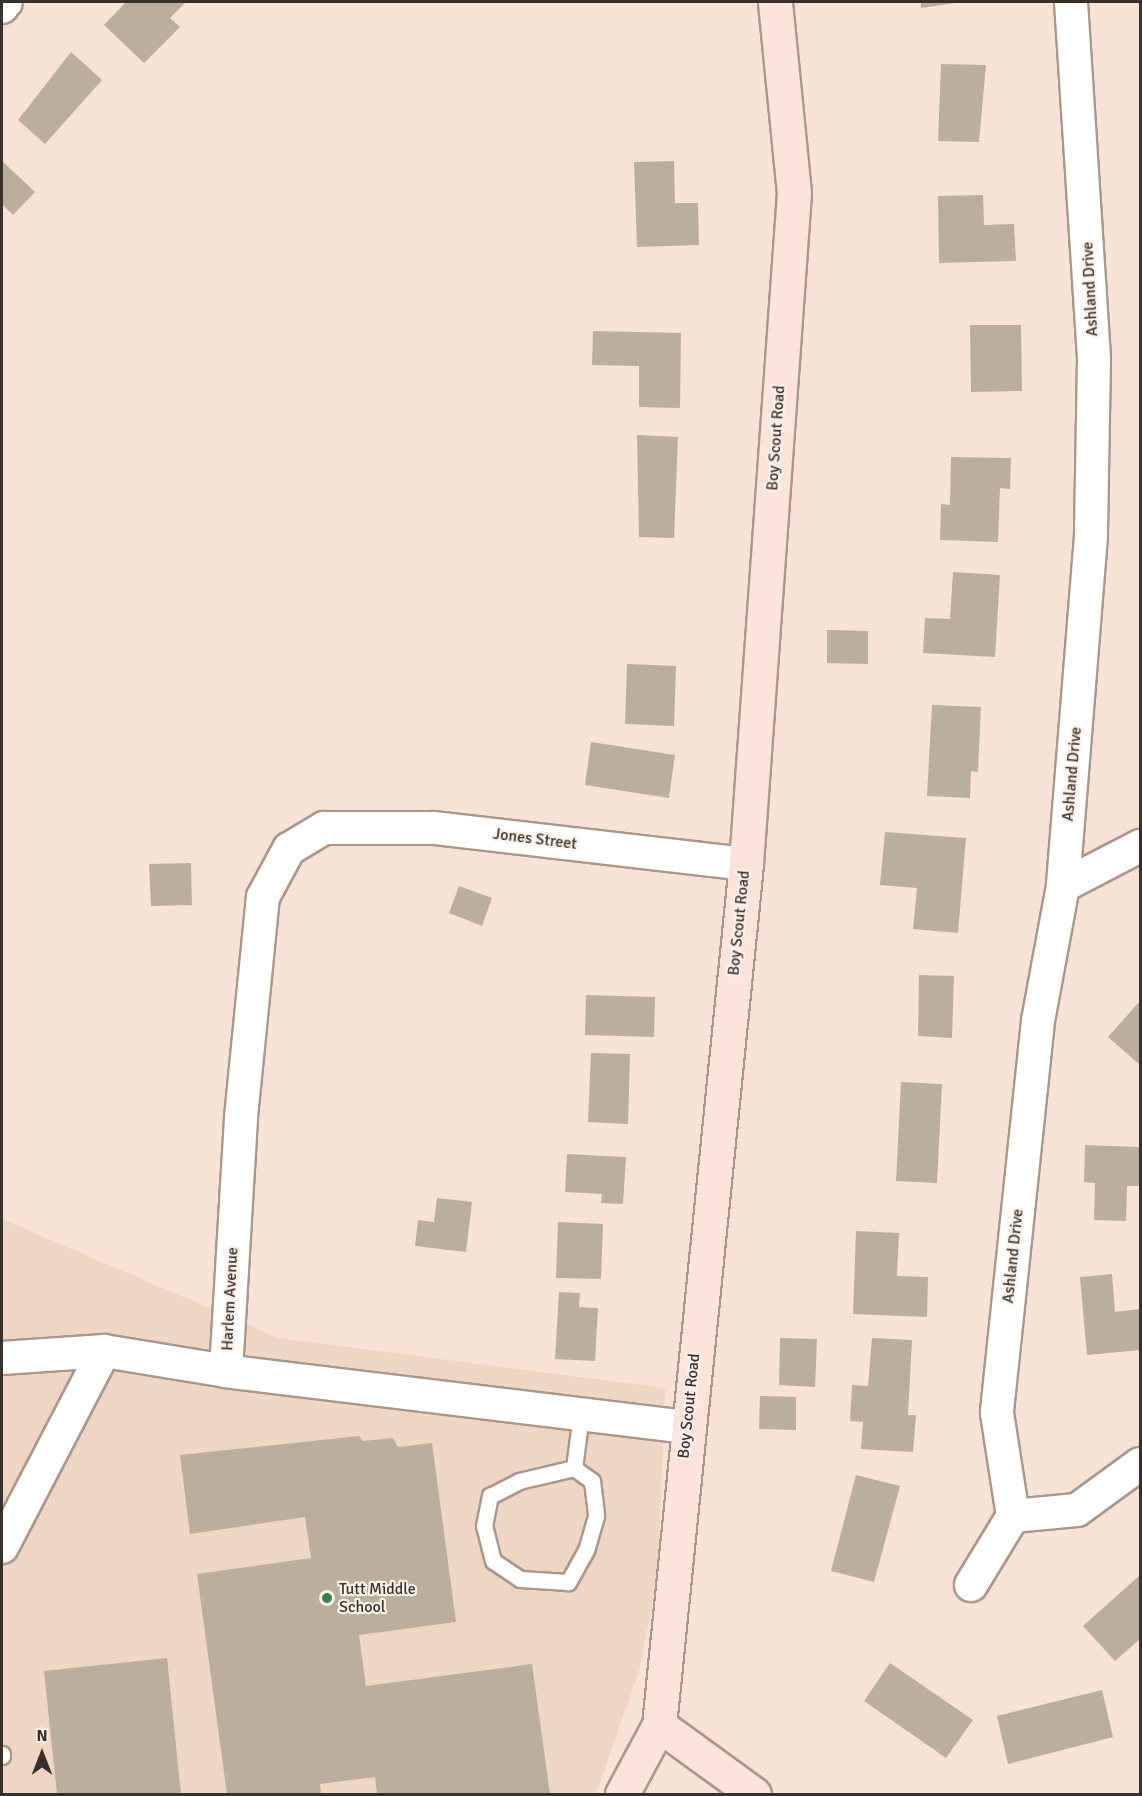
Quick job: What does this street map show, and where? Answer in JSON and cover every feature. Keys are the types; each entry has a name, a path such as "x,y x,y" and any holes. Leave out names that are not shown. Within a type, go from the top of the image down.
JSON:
{"street":[{"path":"2,6 6,2"},
{"name":"Boy Scout Road","path":"659,1725 686,1427 746,864 794,193 775,2"},
{"name":"Ashland Drive","path":"1026,1515 996,1413 1038,1021 1063,886 1091,536 1094,359 1071,2"},
{"name":"Jones Street","path":"324,828 434,828 746,864"},
{"name":"Harlem Avenue","path":"324,828 289,849 263,897 241,1117 226,1371 686,1427"},
{"path":"1063,886 1140,846"},
{"path":"2,1358 104,1351 226,1371"},
{"path":"2,1547 104,1351"},
{"path":"970,1585 1026,1515 1077,1510 1140,1464"},
{"path":"622,1794 659,1725 754,1794"}],"lane":[{"path":"574,1468 581,1414"},
{"path":"574,1468 592,1481 596,1516 586,1550 567,1582 520,1579 493,1561 484,1526 490,1496 519,1481 574,1468"}],"shaded area":[{"path":"2,1219 279,1338 665,1388 658,1577 639,1671 596,1794 2,1794"}],"building":[{"path":"126,2 186,2 170,18 180,27 144,63 104,25"},
{"path":"921,2 955,2 955,3 921,8"},
{"path":"71,52 102,80 45,144 18,120"},
{"path":"941,64 986,65 979,142 938,141"},
{"path":"2,161 35,192 13,215 2,204"},
{"path":"674,161 675,203 698,203 699,245 637,247 634,162"},
{"path":"983,195 984,225 1014,224 1016,261 939,263 938,196"},
{"path":"970,325 1021,325 1022,391 971,392"},
{"path":"593,331 681,333 680,408 639,407 639,366 592,365"},
{"path":"637,435 678,437 674,538 639,537"},
{"path":"951,457 1011,458 1010,489 1000,488 998,542 940,540 941,504 950,505"},
{"path":"953,572 1000,575 995,657 923,653 925,618 950,619"},
{"path":"827,630 868,631 868,664 827,663"},
{"path":"627,664 676,666 674,726 625,724"},
{"path":"932,705 981,707 978,772 971,771 970,798 927,796"},
{"path":"591,742 675,755 669,798 585,785"},
{"path":"885,832 966,838 958,933 913,929 917,888 880,885"},
{"path":"191,863 192,905 151,906 149,864"},
{"path":"459,886 492,898 482,926 449,913"},
{"path":"919,975 954,976 952,1038 918,1036"},
{"path":"586,995 655,997 654,1037 585,1035"},
{"path":"1140,1001 1140,1065 1108,1037"},
{"path":"591,1053 630,1054 628,1124 588,1122"},
{"path":"901,1082 942,1084 937,1183 896,1181"},
{"path":"1085,1145 1140,1147 1140,1186 1127,1186 1126,1221 1094,1220 1095,1183 1084,1182"},
{"path":"567,1154 626,1157 623,1204 601,1203 602,1194 565,1192"},
{"path":"437,1198 472,1202 466,1252 415,1246 418,1220 434,1222"},
{"path":"558,1222 603,1224 601,1279 556,1278"},
{"path":"856,1231 899,1233 897,1276 928,1277 927,1317 853,1314"},
{"path":"1112,1274 1115,1312 1140,1309 1140,1350 1087,1355 1080,1277"},
{"path":"559,1292 580,1293 579,1307 598,1308 595,1361 555,1359"},
{"path":"780,1338 817,1339 815,1387 779,1385"},
{"path":"872,1338 912,1340 908,1415 916,1415 913,1452 861,1449 863,1422 850,1421 852,1385 868,1386"},
{"path":"760,1396 796,1397 796,1430 759,1429"},
{"name":"Tutt Middle School","path":"359,1436 363,1441 393,1438 398,1447 432,1443 456,1622 359,1635 366,1686 532,1664 550,1794 377,1794 375,1777 320,1784 321,1794 227,1794 197,1574 311,1558 305,1517 190,1534 180,1455"},
{"path":"856,1475 900,1486 874,1582 831,1571"},
{"path":"1140,1575 1140,1639 1115,1661 1083,1626"},
{"path":"167,1658 181,1794 57,1794 44,1671"},
{"path":"890,1663 973,1720 946,1758 864,1701"},
{"path":"1102,1690 1113,1737 1008,1764 997,1716"}],"place":[{"name":"Tutt Middle School","path":"327,1598"}]}
